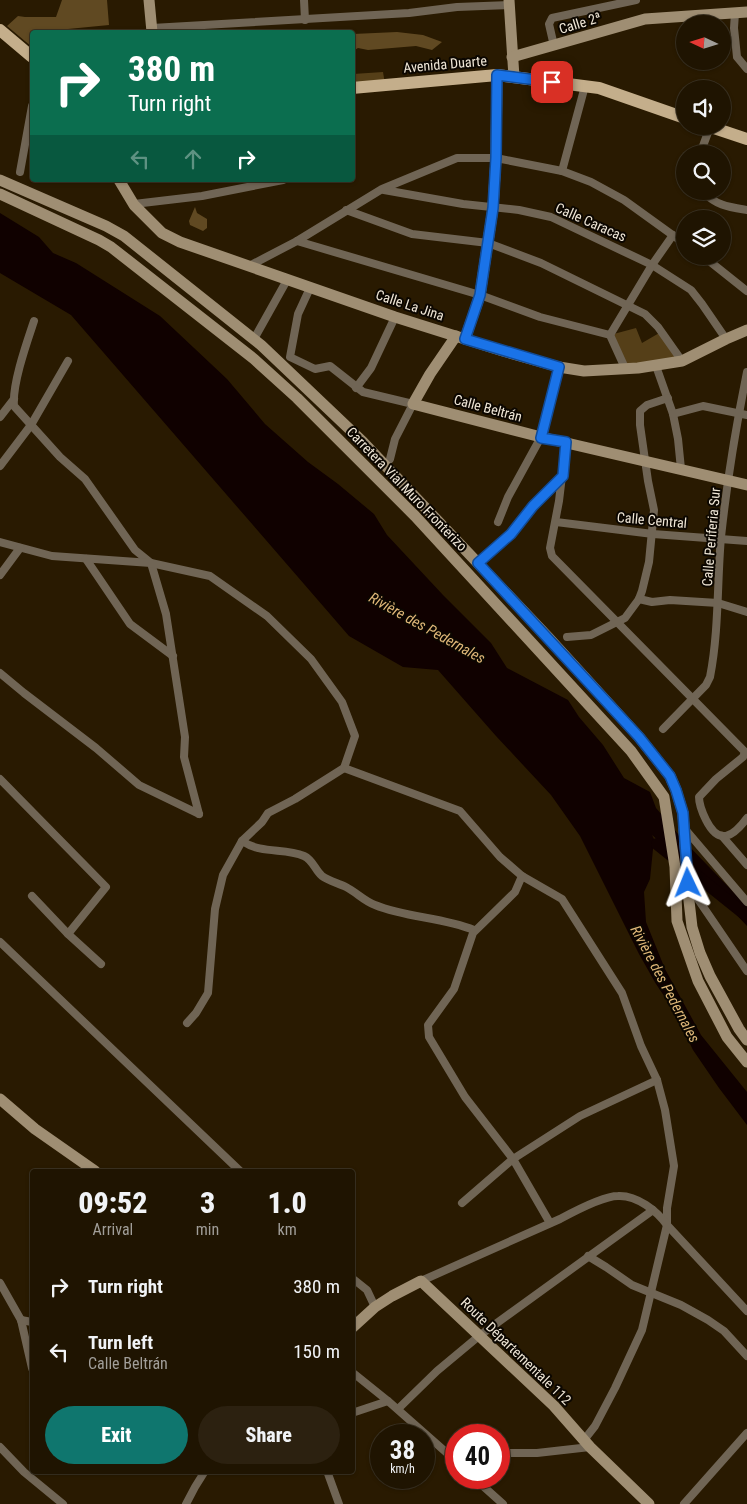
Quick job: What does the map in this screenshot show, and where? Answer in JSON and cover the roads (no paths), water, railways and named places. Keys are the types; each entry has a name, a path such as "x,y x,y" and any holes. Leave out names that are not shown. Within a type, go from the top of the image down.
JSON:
{"main road":[{"path":"0,30 30,55"},
{"name":"Avenida Duarte","path":"355,88 497,75 599,88 676,115"},
{"path":"731,134 747,139"}],"street":[{"path":"148,0 152,30 409,14 510,2 514,77"},
{"path":"304,0 304,20"},
{"path":"554,46 549,24 552,18 636,0"},
{"name":"Calle 2ª","path":"512,57 645,19 747,12"},
{"path":"735,13 734,28 737,57 747,69"},
{"path":"390,459 395,439 413,404 430,374 461,337 480,295 493,208 497,75"},
{"path":"562,171 585,86"},
{"path":"20,172 30,117"},
{"path":"249,266 297,241 382,189 457,158 496,158 562,171 592,182 624,200 676,238"},
{"name":"Carretera Vial Muro Fronterizo","path":"0,180 106,226 124,236 254,339 363,442 639,737 670,776 676,790 683,813 685,829 692,927 700,953 714,984 747,1040"},
{"name":"Calle La Jina","path":"120,182 134,204 162,233 180,242 395,317 559,367 584,372 656,366 682,361 747,330"},
{"path":"134,204 202,196 273,182"},
{"name":"Calle Caracas","path":"382,189 493,208 519,210 551,217 652,265 690,290 726,339"},
{"name":"Carretera Vial Muro Fronterizo","path":"0,194 111,247 254,359 297,398 415,516 631,751 664,797 675,867 677,921 698,981 727,1037 747,1062"},
{"path":"713,200 722,206 747,210"},
{"path":"346,210 412,234 488,243 541,263 645,314 658,328 682,361"},
{"path":"610,335 672,235"},
{"path":"297,241 480,295 540,317 610,335"},
{"path":"715,265 747,290"},
{"path":"254,339 287,280"},
{"name":"Calle Beltrán","path":"310,288 298,314 290,358 315,369 330,366 363,392 541,438 566,442 747,485"},
{"path":"356,388 372,368 395,317"},
{"path":"0,672 24,693 96,748 139,785 199,814 184,757 185,737 166,614 151,563 135,550 85,479 60,458 14,407 22,356 34,320"},
{"path":"610,335 625,368"},
{"path":"0,466 31,425 68,361"},
{"path":"656,366 673,414 681,469"},
{"path":"498,522 508,497 541,438 559,367"},
{"name":"Calle Periferia Sur","path":"663,729 693,700 706,685 710,677 718,603 721,538 728,480 743,413 747,372"},
{"path":"567,637 591,635 628,615 639,599 649,562 654,510 640,425 640,411 647,406 668,398"},
{"path":"0,417 14,399"},
{"path":"673,414 703,406 743,413"},
{"path":"566,442 563,476 550,548 552,556 745,752 743,757 716,779 699,797 699,803 712,831 722,836 747,865"},
{"path":"478,563 511,534 533,506 563,476"},
{"name":"Calle Central","path":"556,522 653,534 747,541"},
{"path":"0,542 52,556 151,563 210,576 267,616 312,659 342,702 355,736 344,768 295,799 268,813 262,822 242,842 223,875 215,909 208,993 196,1013 187,1023"},
{"path":"0,575 20,548"},
{"path":"86,559 130,624 173,656"},
{"path":"639,599 652,602 670,600 718,603 747,612"},
{"path":"344,768 460,812 500,857 522,876 562,899 622,993 641,1046 657,1080 665,1110 674,1166 667,1208 667,1225 642,1330 587,1444 537,1452 510,1453"},
{"path":"0,779 106,887 68,934"},
{"path":"722,836 728,836 741,827 747,818"},
{"path":"685,829 747,902"},
{"path":"242,842 250,847 262,850 292,853 305,857 326,879 348,888 373,905 397,913 458,924 474,930"},
{"path":"522,876 515,892 474,930 454,989 432,1018 428,1025 428,1031 429,1037 465,1097 513,1159 550,1223"},
{"path":"688,883 747,971"},
{"path":"32,896 68,934 101,964"},
{"path":"0,942 238,1169"},
{"path":"462,1203 513,1159 580,1116 657,1080"},
{"path":"0,1100 35,1129 92,1169"},
{"path":"355,1325 375,1307 421,1281 577,1209 617,1196 637,1200 661,1216 667,1225 747,1310"},
{"path":"398,1409 437,1371 479,1336 653,1210"},
{"path":"588,1256 622,1280 651,1294 681,1305 708,1320 724,1331 747,1356"},
{"path":"355,1280 367,1290 375,1307"},
{"name":"Route Départementale 112","path":"421,1281 554,1406 587,1444 649,1504"},
{"path":"0,1283 21,1320 30,1359"},
{"path":"21,1320 30,1322"},
{"path":"355,1374 445,1447"},
{"path":"355,1412 388,1401"},
{"path":"684,1504 747,1433"},
{"path":"0,1447 24,1472 62,1504"},
{"path":"186,1504 203,1474"},
{"path":"328,1474 339,1504"},
{"path":"486,1489 503,1504"}],"water":[{"name":"Rivière des Pedernales","path":"0,213 39,237 53,253 76,263 160,316 227,379 265,424 308,462 374,514 387,535 491,643 507,668 568,700 579,717 603,745 624,778 650,792 656,808 684,841 741,900 747,903 747,926 703,879 652,835 654,839 650,879 644,892 646,922 665,969 701,1035 747,1092 747,1125 693,1050 673,1009 639,954 580,836 551,795 438,670 403,667 349,636 71,315 0,273"}],"waterway":[{"path":"657,844 747,916"}]}
